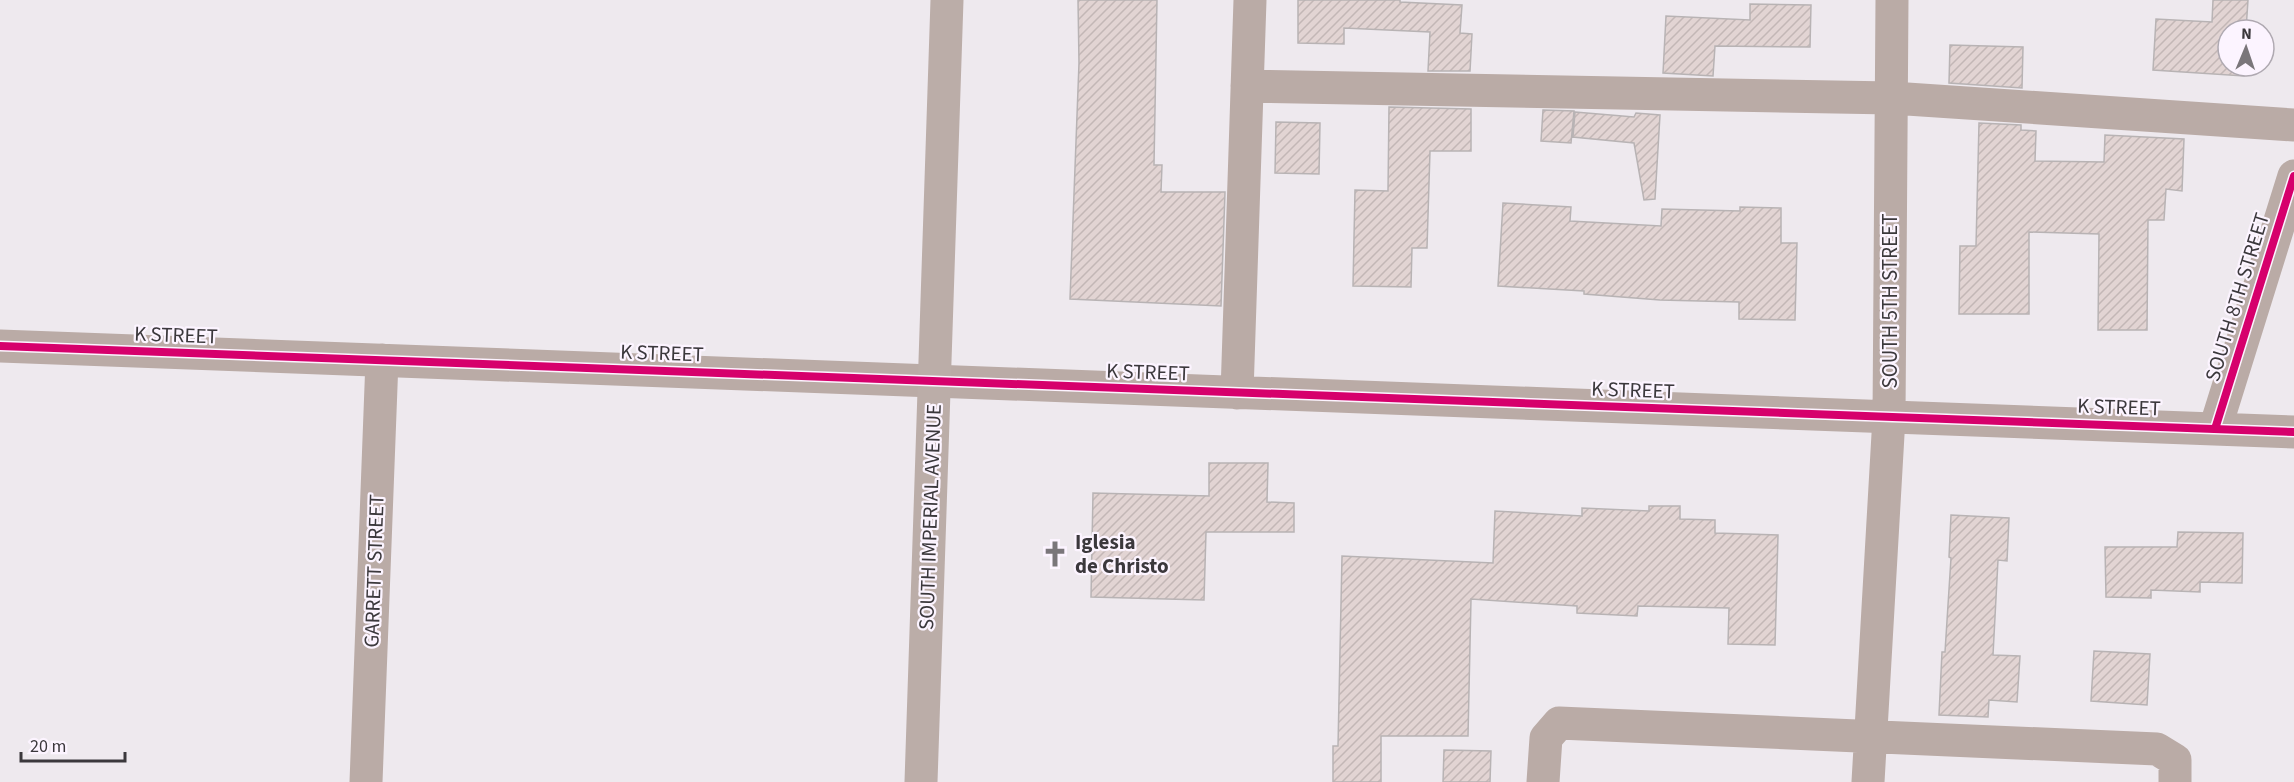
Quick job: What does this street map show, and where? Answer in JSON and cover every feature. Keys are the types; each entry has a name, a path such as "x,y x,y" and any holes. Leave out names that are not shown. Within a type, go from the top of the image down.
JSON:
{"main road":[{"name":"SOUTH IMPERIAL AVENUE","path":"921,782 947,0"}],"street":[{"path":"1236,393 1250,0"},
{"name":"SOUTH 5TH STREET","path":"1868,782 1889,417 1892,0"},
{"path":"1247,86 1892,98 2294,125"},
{"name":"SOUTH 8TH STREET","path":"2215,429 2294,176"},
{"name":"K STREET","path":"0,346 2294,432"},
{"name":"GARRETT STREET","path":"366,782 382,360"},
{"path":"1543,782 1546,738 1559,723 2157,749 2175,760 2175,782"}],"building":[{"path":"1078,0 1157,0 1154,165 1162,165 1161,192 1225,192 1221,306 1070,299 1079,63"},
{"path":"1298,0 1400,0 1400,2 1462,5 1460,33 1472,34 1470,71 1428,71 1430,32 1344,28 1344,44 1298,43"},
{"path":"2213,0 2248,0 2247,18 2216,18 2216,74 2153,70 2156,19 2212,22"},
{"path":"1750,4 1811,5 1810,47 1715,46 1713,76 1663,73 1666,16 1750,20"},
{"path":"1950,45 2023,47 2022,88 1949,83"},
{"path":"1389,107 1471,109 1471,151 1430,151 1427,248 1412,248 1411,287 1353,286 1355,190 1388,191"},
{"path":"1543,110 1574,111 1571,143 1541,141"},
{"path":"1575,112 1634,117 1636,113 1660,115 1655,199 1644,200 1634,143 1573,137"},
{"path":"1276,122 1320,123 1319,174 1275,173"},
{"path":"1979,123 2021,125 2021,130 2036,131 2035,161 2104,162 2105,135 2184,139 2182,191 2166,189 2164,220 2148,220 2147,330 2098,330 2099,234 2029,232 2029,314 1959,314 1960,246 1976,246"},
{"path":"1503,203 1571,207 1570,221 1661,226 1662,209 1740,211 1740,207 1781,208 1781,243 1797,243 1795,320 1739,319 1739,302 1660,300 1584,294 1584,291 1498,286"},
{"path":"1209,463 1268,463 1267,502 1294,503 1294,532 1206,532 1204,600 1091,597 1093,493 1209,496"},
{"path":"1649,506 1680,506 1680,519 1715,520 1715,533 1778,535 1775,645 1728,644 1729,608 1638,606 1637,616 1577,613 1577,606 1471,599 1468,736 1381,736 1381,782 1333,782 1333,746 1338,746 1342,556 1493,563 1495,511 1582,516 1582,508 1649,511"},
{"path":"1951,515 2009,518 2007,561 1998,560 1993,655 2020,656 2017,702 1989,700 1988,717 1939,715 1942,652 1945,652 1951,558 1949,557"},
{"path":"2178,532 2243,533 2242,583 2200,582 2200,592 2151,590 2151,598 2106,597 2105,547 2177,547"},
{"path":"2094,651 2150,654 2147,705 2091,701"},
{"path":"1444,750 1491,751 1490,782 1443,782"}],"cycle path":[{"path":"2215,429 2294,176"},
{"path":"0,346 2294,432"}],"place":[{"name":"Iglesia de Christo","path":"1055,554"}]}
